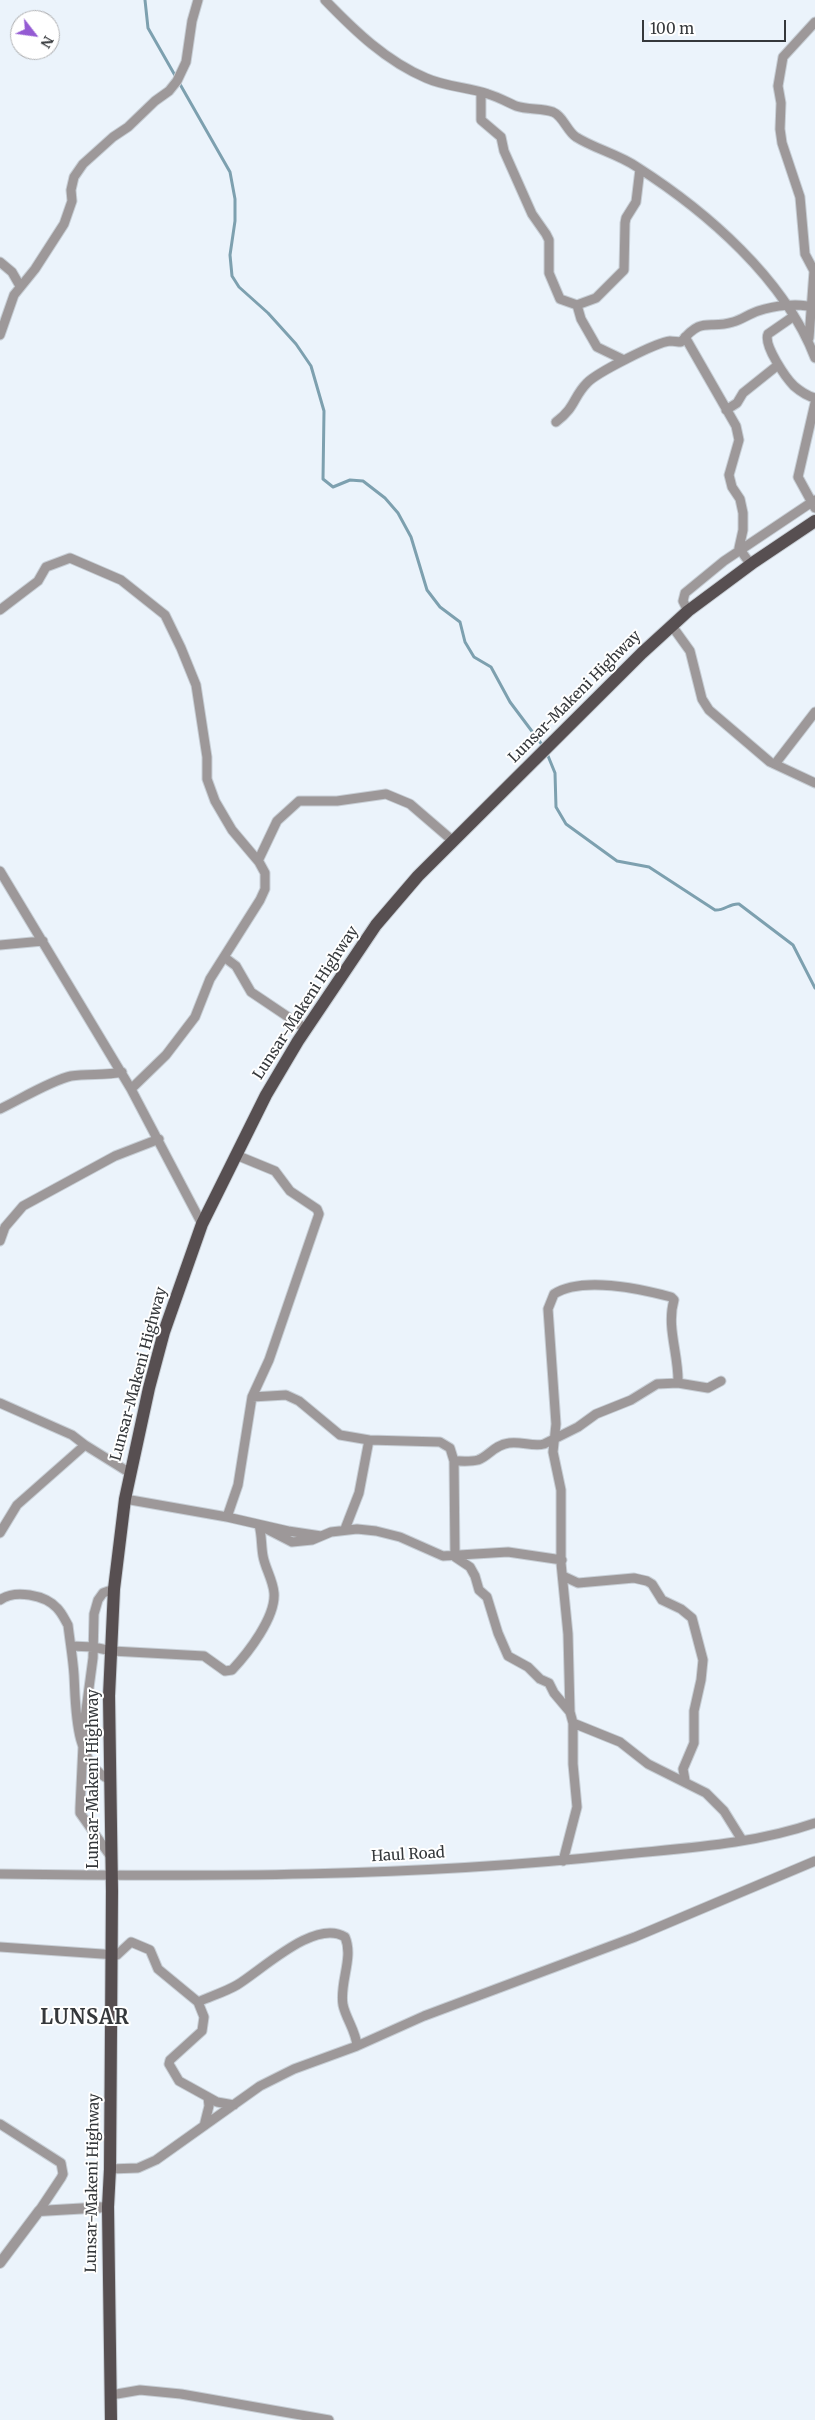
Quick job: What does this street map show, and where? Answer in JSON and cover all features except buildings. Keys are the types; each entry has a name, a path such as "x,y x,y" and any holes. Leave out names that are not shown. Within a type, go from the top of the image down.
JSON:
{"main road":[{"name":"Lunsar-Makeni Highway","path":"111,2420 108,2206 110,2169 112,1891 110,1875 110,1780 114,1589 125,1498 130,1473 164,1332 202,1224 266,1095 306,1030 376,925 418,876 558,736 688,611 750,564 815,521"}],"street":[{"path":"0,335 12,300 20,286 35,269 64,224 72,202 71,190 74,177 83,164 112,137 128,127 155,101 169,91 177,81 186,62 192,21 198,0"},
{"path":"325,0 368,42 407,68 438,83 481,92 517,106 553,112 560,117 568,130 577,137 640,169 710,221 761,273 788,306 813,348"},
{"path":"813,348 814,271 805,254 800,197 782,142 780,129 782,102 778,86 783,58 815,22"},
{"path":"481,92 481,120 501,137 504,151 532,214 549,240 549,273 560,299 577,305 596,298 624,270 625,223 636,202 640,169"},
{"path":"0,262 12,272 20,286"},
{"path":"577,305 581,319 597,347 624,360"},
{"path":"556,422 569,411 587,383 613,365 666,341 681,342 693,329 703,324 733,322 759,311 788,306 813,307"},
{"path":"794,316 772,331 766,338 778,365 792,384 806,395 815,398"},
{"path":"685,337 736,426 739,440 730,475 732,487 740,499 743,513 743,530 739,548 750,564"},
{"path":"726,410 737,403 743,393 778,365"},
{"path":"688,611 683,601 686,593 724,562 814,503 798,477 815,403"},
{"path":"0,610 38,581 46,567 70,558 121,580 165,615 182,648 196,685 207,757 207,779 215,801 232,830 258,860 265,873 265,890 210,979 195,1016 166,1055 132,1089"},
{"path":"672,626 690,651 702,699 709,710 775,764 815,783"},
{"path":"775,764 815,712"},
{"path":"258,860 278,821 299,801 337,801 386,794 410,804 453,841"},
{"path":"0,871 132,1089 202,1224"},
{"path":"0,945 43,941"},
{"path":"224,957 236,966 251,992 306,1030"},
{"path":"0,1109 69,1076 88,1074 109,1075 122,1072"},
{"path":"0,1241 5,1227 15,1213 29,1203 115,1156 159,1139"},
{"path":"227,1517 238,1485 252,1397 269,1360 319,1214 317,1209 290,1190 275,1171 236,1154"},
{"path":"563,1860 577,1807 573,1764 573,1723 570,1712 568,1634 562,1560 561,1490 553,1452 556,1424 548,1309 550,1298 560,1290 596,1286 635,1288 671,1297 674,1300 671,1313 678,1383"},
{"path":"454,1461 479,1460 496,1446 510,1443 527,1442 538,1446 578,1427 596,1414 631,1400 647,1388 657,1384 678,1383 708,1388 721,1381"},
{"path":"252,1397 286,1396 299,1401 340,1435 369,1440 440,1442 450,1448 454,1461 455,1556"},
{"path":"0,1403 72,1435 130,1473"},
{"path":"345,1529 359,1494 369,1440"},
{"path":"0,1519 85,1445"},
{"path":"125,1498 260,1525 292,1542 301,1543 345,1529 376,1531 400,1537 437,1554 455,1556 508,1552 562,1560"},
{"path":"0,1533 17,1505"},
{"path":"71,1646 93,1647 112,1651 204,1656 225,1671 232,1670 259,1635 272,1607 274,1594 263,1555 260,1525"},
{"path":"455,1556 470,1567 476,1576 478,1590 487,1597 498,1633 508,1656 528,1667 540,1680 549,1683 554,1693 570,1712"},
{"path":"563,1576 578,1584 634,1578 647,1580 652,1584 662,1600 681,1609 692,1618 703,1660 701,1680 694,1711 694,1743 683,1769 685,1780"},
{"path":"110,1857 80,1813 83,1746 93,1647 94,1614 98,1600 103,1594 114,1589"},
{"path":"0,1600 14,1594 24,1595 51,1603 57,1608 68,1626 77,1729 83,1746 101,1776 110,1780"},
{"path":"573,1723 620,1742 648,1764 685,1780 706,1793 724,1811 742,1840"},
{"name":"Haul Road","path":"0,1874 297,1875 563,1860 742,1840 786,1832 815,1823"},
{"path":"110,2169 138,2168 150,2162 260,2086 294,2068 357,2046 424,2016 634,1937 815,1861"},
{"path":"198,2002 235,1986 275,1960 296,1943 318,1935 341,1934 345,1938 347,1948 343,2006 356,2036 357,2046"},
{"path":"0,1947 119,1955 131,1942 143,1946 154,1956 158,1969 198,2002 204,2017 202,2031 174,2056 169,2064 179,2081 224,2104 234,2104"},
{"path":"204,2126 209,2106 208,2097"},
{"path":"0,2124 61,2163 63,2174 39,2211 0,2263"},
{"path":"39,2211 108,2206"},
{"path":"111,2395 140,2390 181,2394 328,2420"}],"waterway":[{"path":"145,0 148,28 230,172 235,199 235,221 230,255 232,276 239,287 268,313 296,344 311,366 324,411 323,479 333,487 350,480 363,481 385,498 398,513 411,537 427,590 440,607 460,622 465,642 474,657 491,667 510,702 543,746"},
{"path":"546,751 555,773 556,807 566,824 617,861 649,867 715,910 739,904 793,945 815,988"}],"district":[{"name":"LUNSAR","path":"85,2018"}]}
